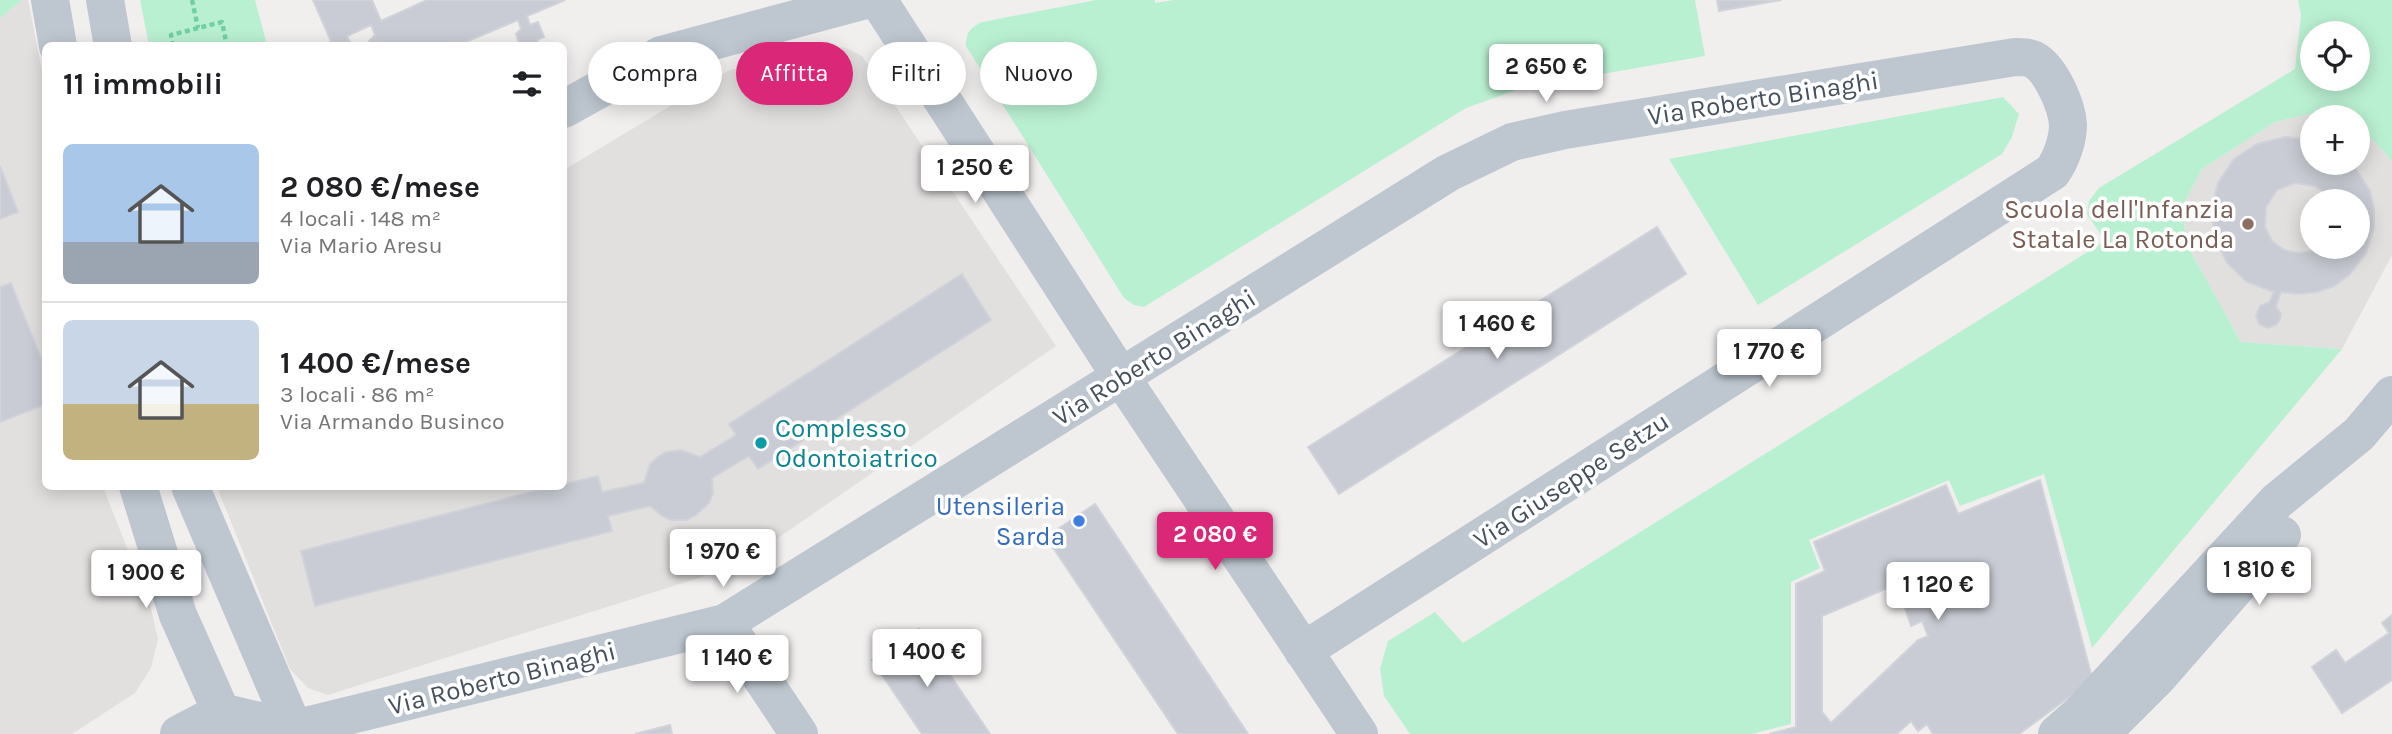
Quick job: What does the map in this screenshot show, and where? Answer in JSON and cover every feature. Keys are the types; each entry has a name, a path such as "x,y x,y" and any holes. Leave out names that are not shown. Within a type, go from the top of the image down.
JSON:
{"street":[{"path":"50,0 57,42"},
{"path":"105,0 112,42"},
{"path":"567,107 661,55 866,0"},
{"path":"878,0 1121,377 1359,734"},
{"name":"Via Roberto Binaghi","path":"295,732 725,623 1448,173 1512,142 2015,57 2036,61"},
{"name":"Via Giuseppe Setzu","path":"1303,650 2052,172 2060,156 2068,126 2057,88 2036,61"},
{"path":"2057,734 2079,715 2277,502 2358,434 2392,395"},
{"path":"2101,734 2158,677 2343,467 2358,434"},
{"path":"139,490 178,615 226,723"},
{"path":"192,490 295,732"},
{"path":"725,623 799,734"},
{"path":"179,734 226,723 295,732"}],"path":[{"path":"192,0 198,28"},
{"path":"172,42 171,35 222,22 226,42"}],"shaded area":[{"path":"22,0 28,0 42,71 42,490 104,490 151,609 158,639 151,668 135,693 72,734 0,734 0,18"},
{"path":"853,52 862,56 867,63 867,105 895,105 1056,346 749,558 699,578 328,695 308,688 290,669 218,490 567,490 567,168 672,105 722,105 722,75 736,69 736,105 853,105"},
{"name":"Scuola dell'Infanzia Statale La Rotonda","path":"2300,116 2300,175 2370,175 2370,138 2392,161 2392,255 2342,349 2241,342 2186,243 2183,205 2202,169 2275,122"}],"green space":[{"path":"0,0 22,0 0,18"},
{"path":"140,0 255,0 266,42 148,42"},
{"path":"1096,0 1155,0 1155,3 1174,0 1695,0 1705,56 1522,88 1466,108 1144,307 1134,305 1124,298 1003,105 1097,105 1097,42 980,42 980,68 966,46 970,31 982,22"},
{"path":"2298,0 2392,0 2392,161 2370,138 2370,105 2300,105 2300,116 2275,122 2202,169 2183,205 2186,243 2241,342 2342,349 2092,648 2044,474 1960,506 1949,480 1809,540 1820,568 1791,582 1791,724 1751,734 1410,734 1384,696 1380,669 1388,641 1435,612 1463,643 2105,241 2087,214 2089,201 2099,188 2295,69 2300,24 2300,91 2370,91 2370,21 2300,21"},
{"path":"2003,97 2019,114 2012,137 2002,154 1758,305 1669,159"}],"building":[{"path":"313,0 372,0 381,21 427,0 565,0 527,16 530,25 538,22 544,37 537,40 538,42 519,42 516,34 521,29 518,20 466,42 369,42 375,35 371,25 347,36 350,42 331,42"},
{"path":"1717,0 1781,0 1719,11"},
{"path":"2285,137 2300,139 2300,175 2360,175 2369,189 2320,189 2295,183 2277,190 2266,207 2265,227 2272,241 2284,250 2300,253 2300,259 2361,259 2349,275 2334,286 2317,292 2281,292 2276,306 2281,314 2280,319 2277,324 2268,328 2259,324 2256,315 2260,306 2269,302 2274,292 2247,282 2227,263 2215,237 2211,210 2218,183 2234,159 2257,144"},
{"path":"0,166 18,212 0,219"},
{"path":"2370,191 2374,209 2374,227 2370,240"},
{"path":"1657,227 1686,274 1339,494 1308,447"},
{"name":"Complesso Odontoiatrico","path":"962,274 991,320 758,469 749,456 712,478 713,493 709,503 695,516 686,520 671,520 650,506 608,516 612,531 315,606 301,551 539,490 567,490 567,483 598,476 602,492 644,483 650,464 658,457 666,452 681,450 700,457 736,435 729,424"},
{"path":"11,283 42,361 42,406 0,422 0,287"},
{"path":"2040,480 2091,674 2084,686 2019,734 1933,734 1927,724 1918,731 1911,721 1897,734 1769,734 1796,727 1796,584 1825,571 1814,542 1946,485 1958,514","holes":["1897,584 1911,626 1922,621 1928,636 1918,640 1831,723 1822,712 1822,616"]},
{"path":"1095,504 1248,734 1178,734 1046,537"},
{"path":"2392,615 2392,680 2342,713 2312,667 2336,650 2345,663 2389,633 2382,623"},
{"path":"919,629 990,734 922,734 872,660"},
{"path":"670,725 672,734 635,734"}],"place":[{"name":"Scuola dell'Infanzia Statale La Rotonda","path":"2248,224"},
{"name":"Complesso Odontoiatrico","path":"761,443"},
{"name":"Utensileria Sarda","path":"1079,521"}]}
